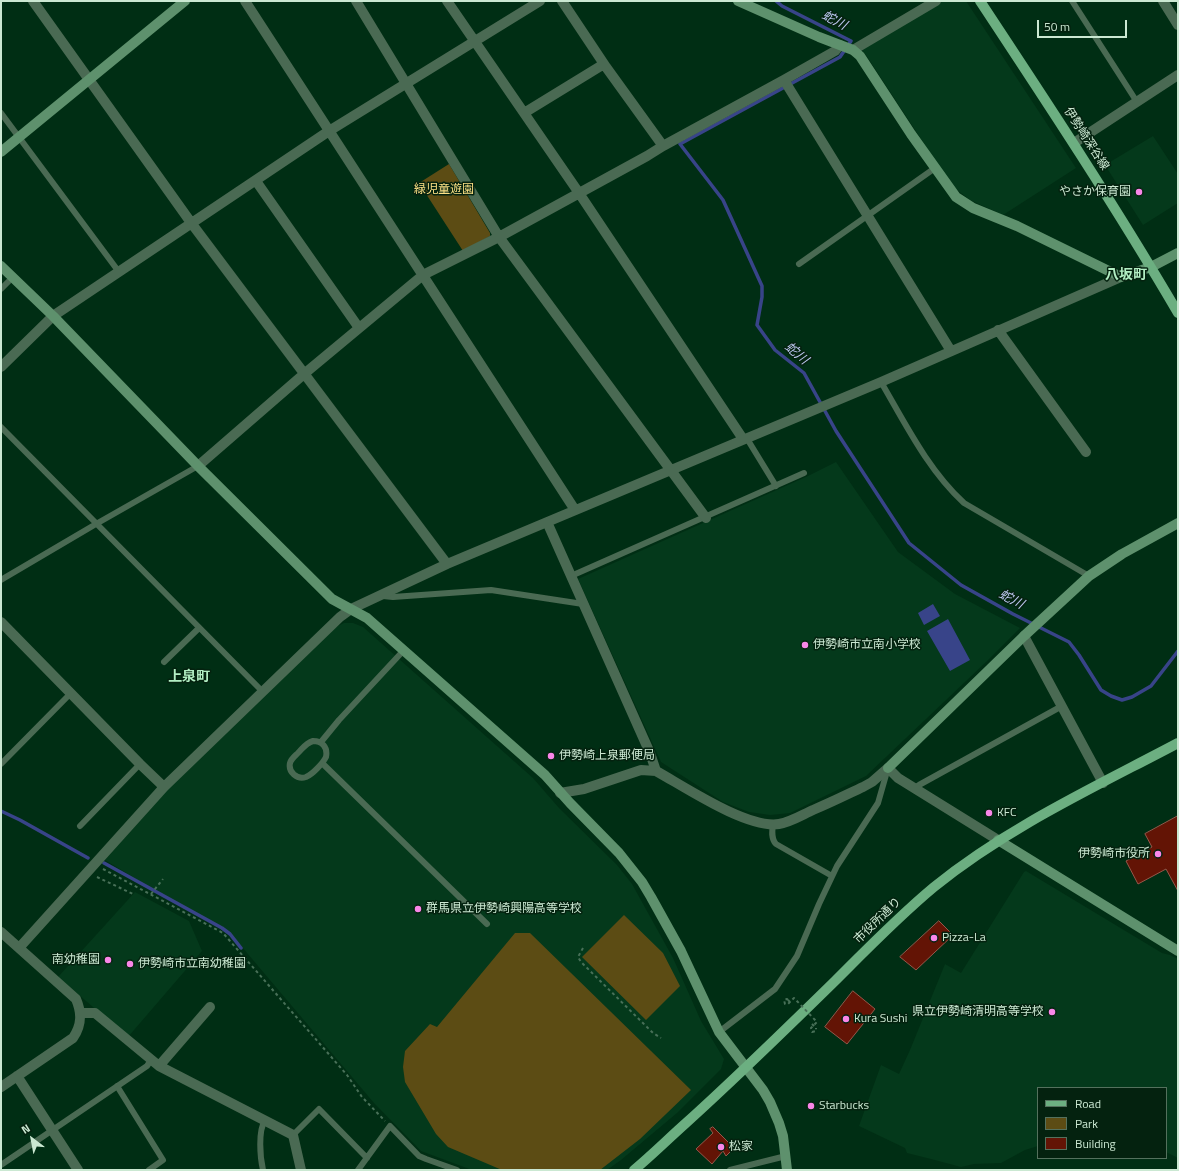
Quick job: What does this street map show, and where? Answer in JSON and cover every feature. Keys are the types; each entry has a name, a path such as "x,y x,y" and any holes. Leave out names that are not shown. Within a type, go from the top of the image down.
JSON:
{"main road":[{"name":"伊勢崎深谷線","path":"980,1 1074,143 1178,313"},
{"name":"市役所通り","path":"634,1170 746,1069 913,905 952,873 998,840 1178,743"}],"street":[{"path":"33,1 192,224 447,564"},
{"path":"1,152 185,1"},
{"path":"245,1 575,510"},
{"path":"356,1 499,237 706,518"},
{"path":"447,1 579,193 744,438"},
{"path":"1,367 53,316 329,131 540,1"},
{"path":"562,1 604,64 663,146"},
{"path":"738,1 853,50 860,56 911,134 956,197 973,208 1017,226 1121,277"},
{"path":"853,50 936,1"},
{"path":"1163,1 1178,25"},
{"path":"198,466 304,374 423,275 499,237 784,80 835,51 840,45"},
{"path":"524,113 604,64"},
{"path":"1074,143 1178,76"},
{"path":"784,80 951,351"},
{"path":"256,181 359,328"},
{"path":"19,948 164,787 262,691 340,617 351,609 447,564 744,438 881,382 1121,277 1151,267 1178,253"},
{"path":"1,266 53,316 198,466 332,599 367,618 404,650 545,775 560,793 619,853 642,882 681,952 719,1032 762,1090 774,1111 779,1123 786,1156 787,1170"},
{"path":"998,330 1086,452"},
{"path":"548,522 647,746 656,771"},
{"path":"560,793 584,789 641,770 656,771 710,802 756,823 777,824 792,820 872,782 1089,576 1122,554 1178,523"},
{"path":"1,622 164,787"},
{"path":"1027,634 1062,706 1103,783"},
{"path":"888,768 898,778 1178,951"},
{"path":"1,932 76,999 81,1013 80,1024 77,1032 72,1038 1,1087"},
{"path":"155,1063 210,1007"},
{"path":"81,1013 95,1013 155,1063 293,1135 301,1170"},
{"path":"17,1076 78,1170"}],"lane":[{"path":"1072,1 1137,102"},
{"path":"1,113 119,272"},
{"path":"799,264 935,168"},
{"path":"1,289 13,277"},
{"path":"881,382 919,448 952,492 964,503 1089,576"},
{"path":"1,426 262,691"},
{"path":"744,438 776,486"},
{"path":"1,580 198,466"},
{"path":"571,576 706,518 804,473"},
{"path":"377,596 393,597 491,590 583,604"},
{"path":"164,662 199,628"},
{"path":"321,742 329,731 404,650"},
{"path":"1,764 71,693"},
{"path":"914,788 1062,706"},
{"path":"313,741 321,742 327,753 322,763 309,776 301,778 294,775 290,768 291,761 306,745 313,741"},
{"path":"322,763 487,924"},
{"path":"80,826 140,764"},
{"path":"719,1032 775,989 797,956 836,866 878,803 888,768"},
{"path":"772,824 773,842 832,876"},
{"path":"1,1165 147,1066 155,1063"},
{"path":"117,1086 163,1160 149,1170"},
{"path":"293,1135 319,1109 367,1158"},
{"path":"263,1170 261,1163 261,1134 262,1125 265,1120"},
{"path":"358,1170 390,1126 419,1156 457,1170"},
{"path":"730,1170 786,1156"}],"path":[{"path":"88,871 96,872 103,869 152,892 223,932 347,1075 362,1097 390,1126"},
{"path":"88,871 133,894"},
{"path":"152,892 163,879"},
{"path":"583,948 578,958 660,1038"},
{"path":"792,1004 788,1000 787,999 784,1000 785,1004 788,1004 794,998 817,1022 811,1028 812,1032 816,1032 816,1028 812,1024"}],"shaded area":[{"path":"943,1 966,1 1076,168 1003,215 970,200 956,189 940,168 860,48"},
{"path":"1153,136 1178,174 1178,203 1143,225 1105,165"},
{"name":"伊勢崎市立南小学校","path":"836,462 898,552 955,594 1020,628 866,776 790,813 770,815 749,812 723,802 661,762 578,579"},
{"name":"群馬県立伊勢崎興陽高等学校","path":"344,623 353,623 363,627 533,778 559,808 617,865 632,884 673,958 701,1021 724,1059 721,1069 677,1113 607,1170 472,1170 421,1151 374,1103 225,928 154,890 105,860 166,791 336,627"},
{"name":"県立伊勢崎清明高等学校","path":"1026,871 1162,953 1178,959 1178,1158 1167,1152 1167,1087 1037,1087 1037,1146 1025,1150 1001,1163 974,1164 961,1167 907,1153 905,1148 859,1126 881,1065 899,1074 945,964 961,973"},
{"name":"伊勢崎市立南幼稚園","path":"135,892 189,921 202,951 128,1037 58,977"}],"green space":[{"name":"緑児童遊園","path":"449,164 490,233 490,236 463,251 419,183"},
{"path":"624,915 663,953 680,986 646,1020 582,957"},
{"path":"515,933 530,933 691,1090 640,1139 600,1170 502,1170 448,1147 436,1134 405,1082 403,1067 405,1051 430,1024 437,1027"}],"water":[{"path":"933,604 940,616 924,625 918,613"},
{"path":"948,619 970,660 950,671 927,631"}],"building":[{"name":"伊勢崎市役所","path":"1178,816 1178,891 1166,869 1138,884 1126,861 1152,847 1145,834"},
{"path":"939,921 953,935 916,970 900,957"},
{"path":"853,991 875,1009 847,1044 825,1027"},
{"path":"713,1127 734,1148 726,1156 723,1151 712,1164 696,1149 713,1133 710,1129"}],"waterway":[{"name":"蛇川","path":"776,1 782,6 851,41 840,57 680,144 723,200 762,286 762,297 757,325 775,350 804,373 836,431 909,543 961,585 1013,614 1069,642 1101,690 1122,700 1132,697 1151,686 1178,651"},
{"path":"1,811 88,858"},
{"path":"104,863 222,928 230,934 241,948"}],"place":[{"name":"やさか保育園","path":"1139,192"},
{"name":"伊勢崎市立南小学校","path":"805,645"},
{"name":"伊勢崎上泉郵便局","path":"551,756"},
{"name":"KFC","path":"989,813"},
{"name":"伊勢崎市役所","path":"1158,854"},
{"name":"群馬県立伊勢崎興陽高等学校","path":"418,909"},
{"name":"Pizza-La","path":"934,938"},
{"name":"南幼稚園","path":"108,960"},
{"name":"伊勢崎市立南幼稚園","path":"130,964"},
{"name":"県立伊勢崎清明高等学校","path":"1052,1012"},
{"name":"Kura Sushi","path":"846,1019"},
{"name":"Starbucks","path":"811,1106"},
{"name":"松家","path":"721,1147"}],"district":[{"name":"八坂町","path":"1126,276"},
{"name":"上泉町","path":"189,678"}]}
